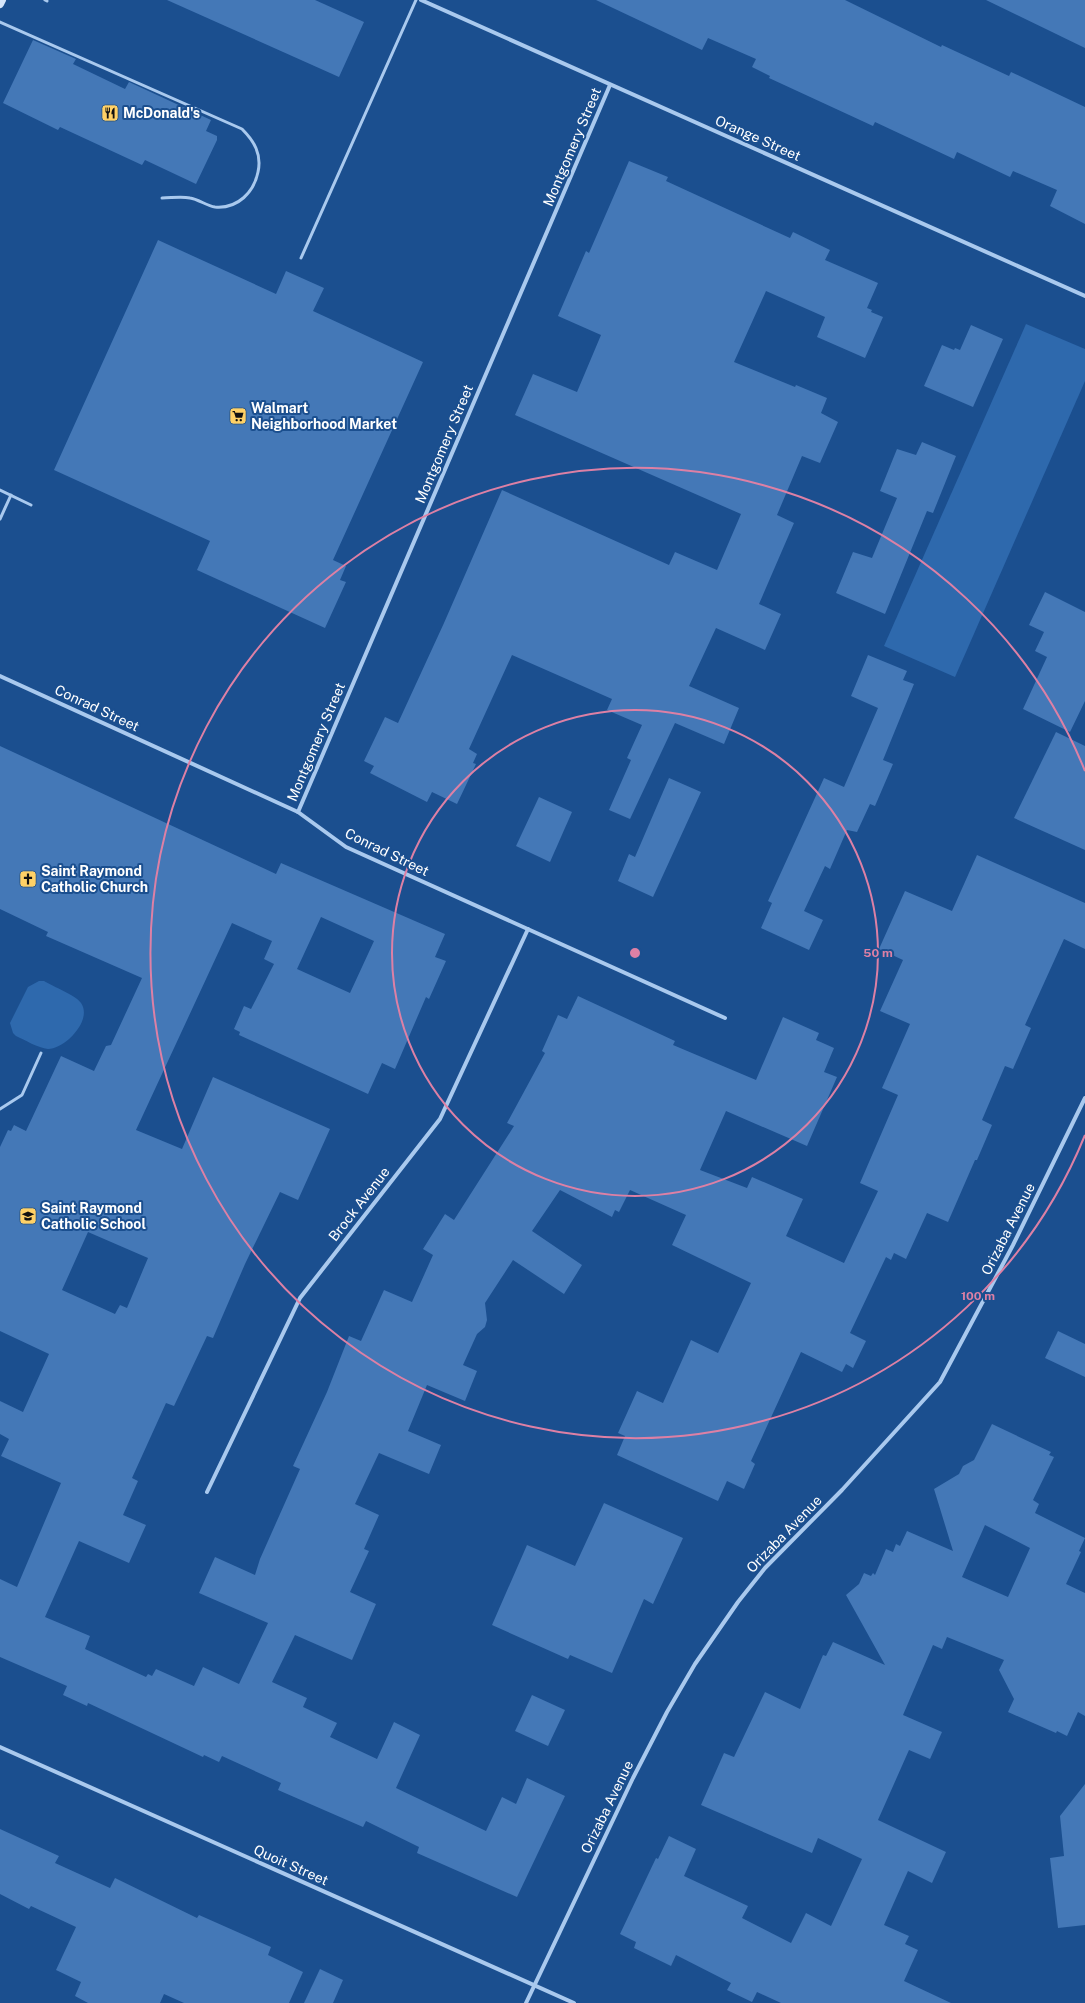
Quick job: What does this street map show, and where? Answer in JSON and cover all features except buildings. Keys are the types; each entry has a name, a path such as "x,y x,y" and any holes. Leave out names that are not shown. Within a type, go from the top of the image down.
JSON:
{"main road":[{"path":"0,4 2,0"}],"street":[{"name":"Orange Street","path":"421,0 1085,296"},
{"name":"Montgomery Street","path":"298,812 610,85"},
{"name":"Conrad Street","path":"0,676 298,812 346,847 726,1018"},
{"name":"Brock Avenue","path":"207,1492 300,1298 440,1119 528,929"},
{"name":"Orizaba Avenue","path":"526,2003 633,1778 667,1712 695,1664 738,1602 764,1568 842,1490 940,1382 1013,1246 1085,1098"},
{"name":"Quoit Street","path":"0,1747 574,2003"}],"lane":[{"path":"301,258 416,0"},
{"path":"0,22 242,129 254,140 259,156 259,170 255,184 249,193 241,200 228,206 215,207 190,198 162,198"},
{"path":"0,490 31,505"},
{"path":"0,519 11,495"},
{"path":"0,1109 22,1095 41,1053"}],"shaded area":[{"path":"1026,324 1085,349 1085,381 955,677 884,646"},
{"path":"39,981 44,981 75,997 79,1000 84,1010 80,1025 75,1032 69,1039 55,1048 48,1049 36,1046 16,1036 13,1033 10,1023 28,987"}],"place":[{"name":"McDonald's","path":"110,113"},
{"name":"Walmart Neighborhood Market","path":"238,416"},
{"name":"Saint Raymond Catholic Church","path":"28,879"},
{"name":"Saint Raymond Catholic School","path":"28,1216"}]}
